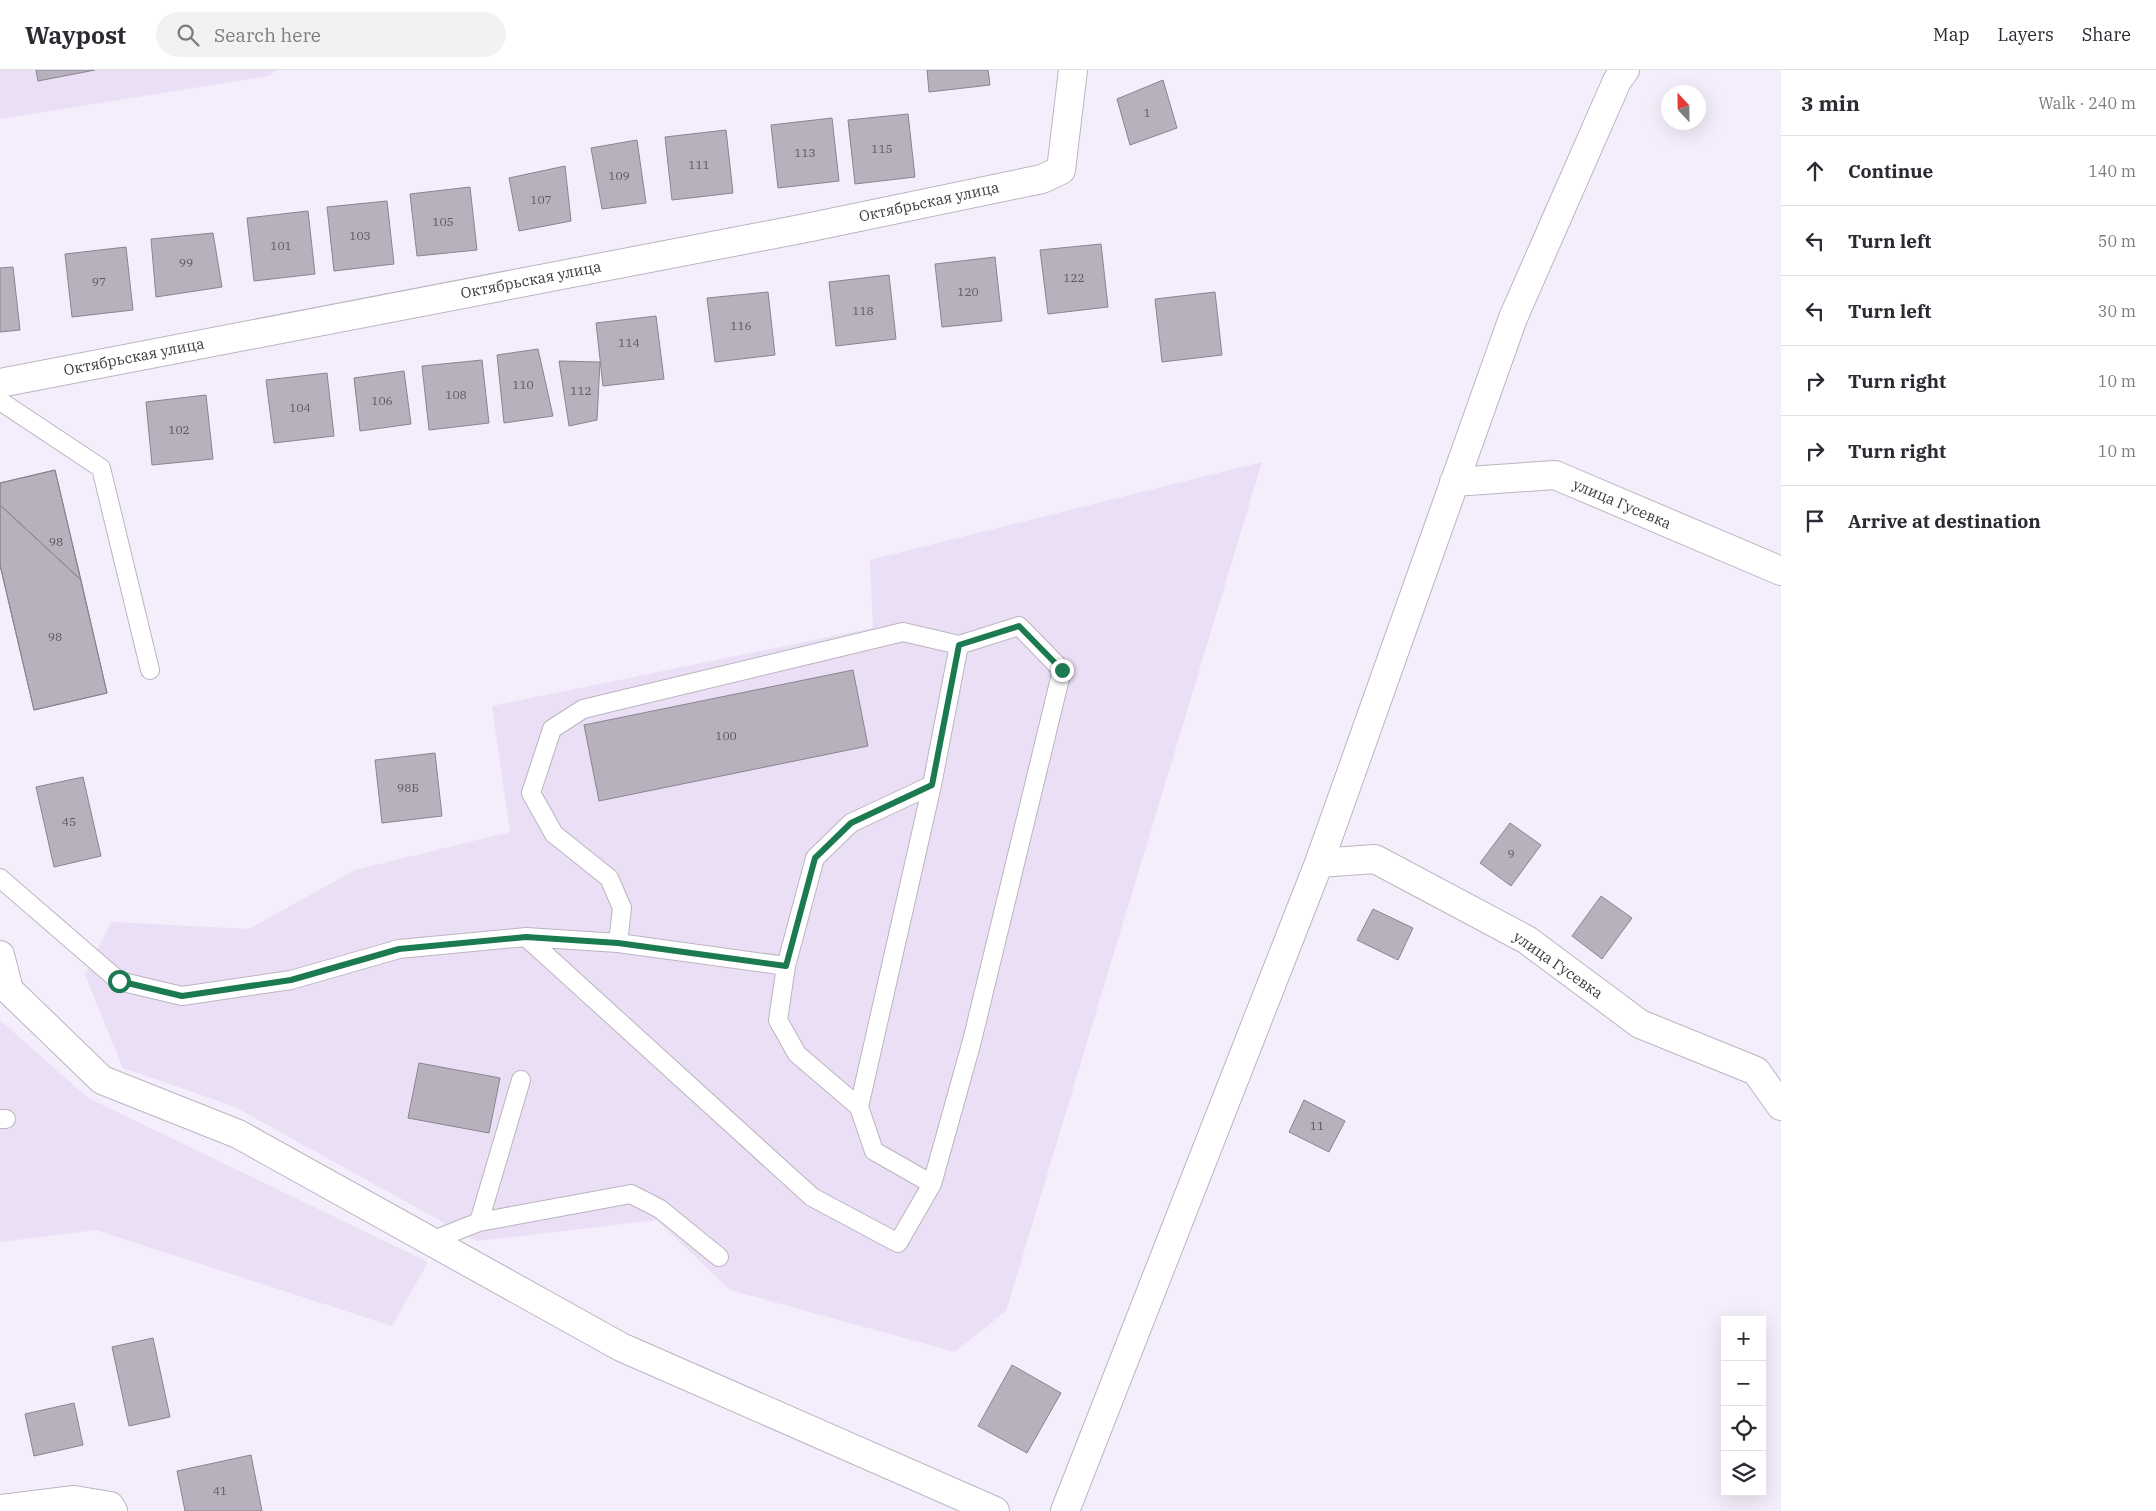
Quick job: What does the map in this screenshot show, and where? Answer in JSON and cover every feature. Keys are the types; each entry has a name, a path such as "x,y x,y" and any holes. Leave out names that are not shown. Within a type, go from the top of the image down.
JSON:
{"street":[{"name":"Октябрьская улица","path":"0,383 811,227 1042,179 1060,170 1073,70"},
{"path":"1065,1511 1319,863 1513,318 1617,80 1625,70"},
{"name":"улица Гусевка","path":"1454,482 1555,476 1781,571"},
{"name":"улица Гусевка","path":"1319,863 1375,859 1527,940 1640,1024 1756,1071 1781,1106"},
{"path":"0,955 9,990 102,1080 238,1134 621,1347 995,1511"},
{"path":"0,1509 74,1500 112,1509"}],"lane":[{"path":"0,401 101,468 150,670"},
{"path":"526,937 812,1197 898,1243 932,1184 972,1041 1062,670 1019,626 959,645 903,632 583,709 552,729 531,793 554,834 609,878 622,908 618,943"},
{"path":"859,1107 932,785 959,645"},
{"path":"932,785 851,823 815,858 786,966 778,1020 798,1054 859,1107 874,1151 932,1184"},
{"path":"0,878 119,981 182,996 291,980 399,949 526,937 618,943 786,966"},
{"path":"479,1222 521,1080"},
{"path":"431,1241 479,1222 631,1194 660,1209 719,1256"}],"shaded area":[{"path":"0,70 276,70 269,76 0,119"},
{"path":"1262,462 1006,1311 955,1352 730,1290 657,1220 477,1241 233,1106 123,1068 85,975 111,922 249,929 355,870 510,832 492,706 873,628 870,560"},
{"path":"0,1020 88,1098 428,1262 392,1326 96,1230 0,1242"}],"building":[{"path":"36,70 95,70 38,81"},
{"path":"927,70 988,70 990,85 929,92"},
{"path":"1163,80 1177,128 1130,145 1117,99"},
{"path":"908,114 915,177 855,184 848,120"},
{"path":"832,118 839,181 778,188 771,125"},
{"path":"726,130 733,193 672,200 665,137"},
{"path":"637,140 646,203 602,209 591,148"},
{"path":"565,166 571,221 519,231 509,178"},
{"path":"470,187 477,250 417,256 410,194"},
{"path":"387,201 394,264 334,271 327,207"},
{"path":"308,211 315,274 254,281 247,218"},
{"path":"213,233 222,287 156,297 151,239"},
{"path":"1101,244 1108,307 1048,314 1040,250"},
{"path":"126,247 133,310 72,317 65,254"},
{"path":"995,257 1002,321 942,327 935,264"},
{"path":"13,267 20,330 0,332 0,268"},
{"path":"889,275 896,339 836,346 829,282"},
{"path":"768,292 775,355 715,362 707,298"},
{"path":"1215,292 1222,355 1162,362 1155,299"},
{"path":"656,316 664,379 603,386 596,323"},
{"path":"538,349 553,416 504,423 497,355"},
{"path":"482,360 489,423 429,430 422,366"},
{"path":"559,361 600,362 597,420 569,426"},
{"path":"404,371 411,424 360,431 354,378"},
{"path":"327,373 334,436 274,443 266,380"},
{"path":"206,395 213,459 152,465 146,402"},
{"path":"55,470 107,693 34,710 0,565 0,483"},
{"path":"55,470 81,580 0,505 0,483"},
{"path":"0,505 81,580 107,693 34,710 0,565"},
{"path":"853,670 868,746 599,801 584,725"},
{"path":"435,753 442,816 382,823 375,760"},
{"path":"83,777 101,856 54,867 36,787"},
{"path":"1510,823 1541,845 1511,886 1480,863"},
{"path":"1601,896 1632,918 1602,959 1572,936"},
{"path":"1373,909 1413,928 1398,960 1357,940"},
{"path":"419,1063 500,1078 489,1133 408,1118"},
{"path":"1304,1100 1345,1121 1329,1152 1289,1132"},
{"path":"153,1338 170,1417 129,1426 112,1347"},
{"path":"1012,1365 1061,1393 1027,1453 978,1426"},
{"path":"74,1403 83,1445 34,1456 25,1414"},
{"path":"251,1455 262,1511 185,1511 177,1471"}],"route":[{"path":"119,981 182,996 291,980 399,949 526,937 618,943 786,966 815,858 851,823 932,785 959,645 1019,626 1062,670"}]}
